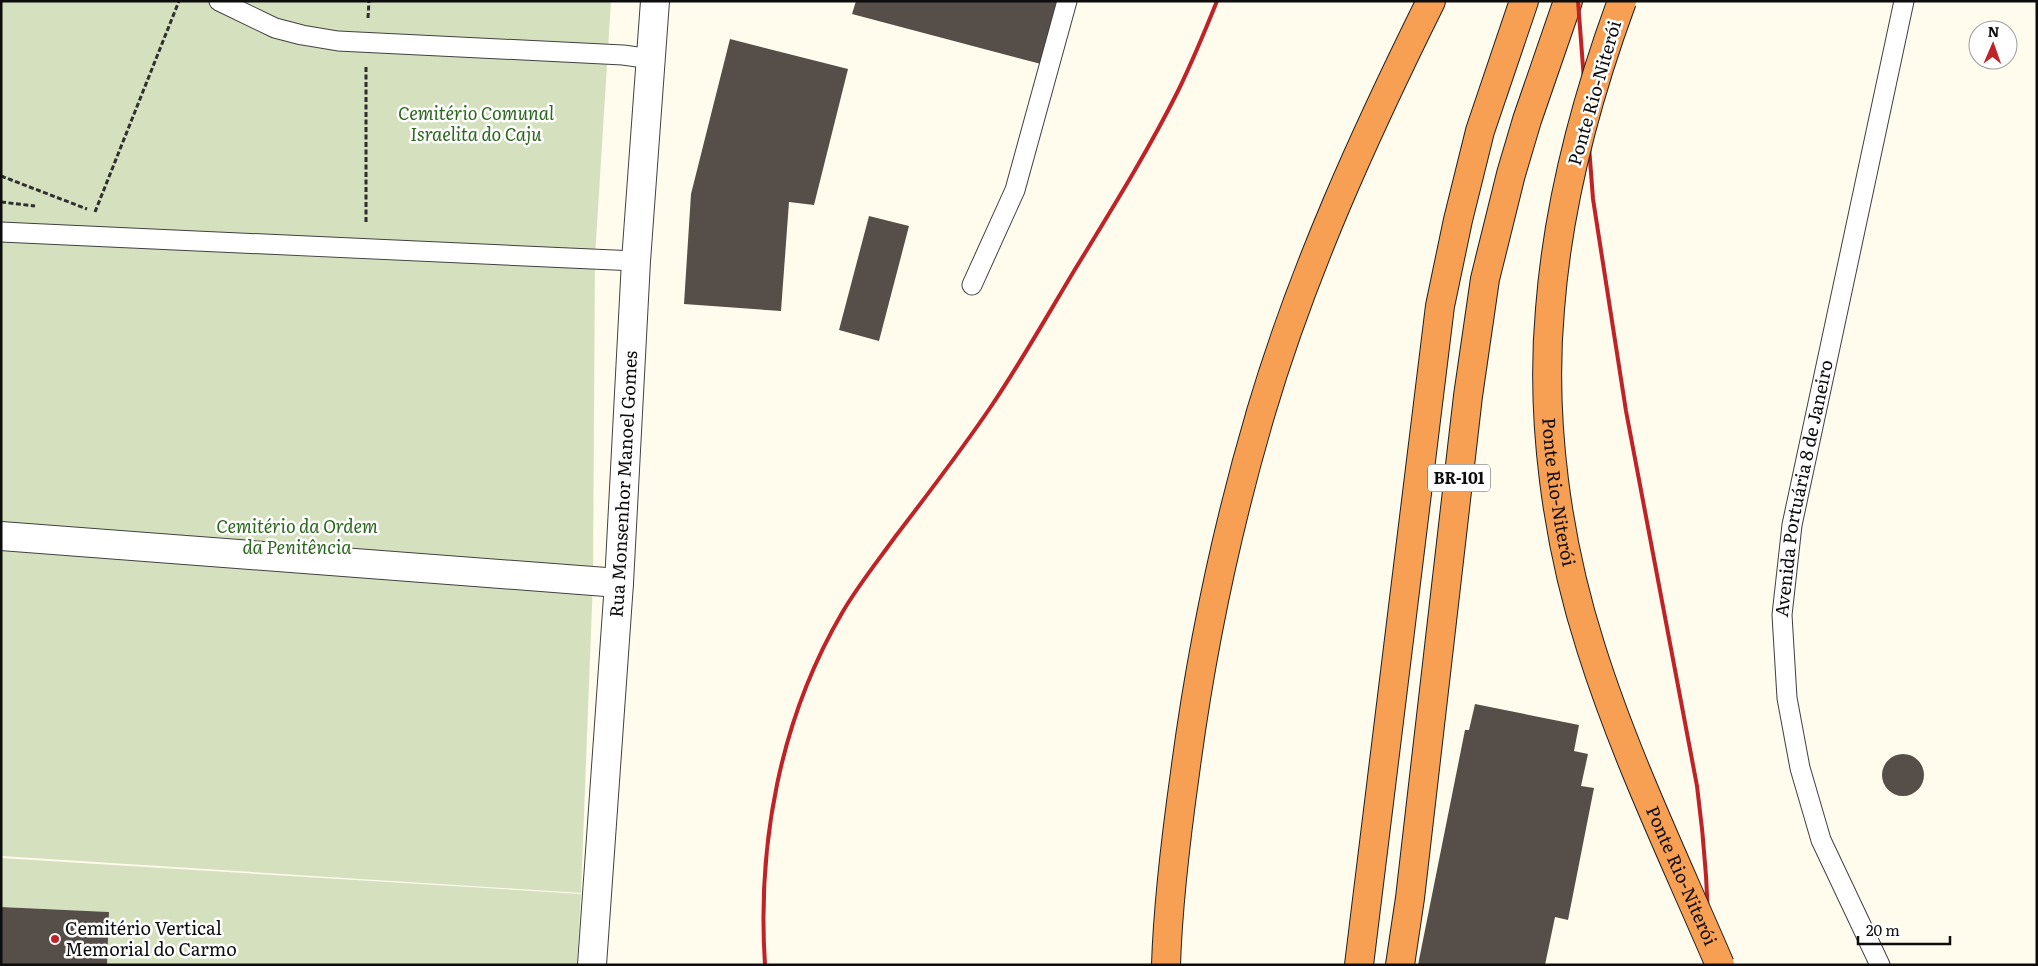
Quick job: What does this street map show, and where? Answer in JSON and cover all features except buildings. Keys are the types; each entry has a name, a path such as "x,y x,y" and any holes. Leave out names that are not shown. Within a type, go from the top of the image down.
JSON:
{"highway":[{"path":"1166,965 1174,855 1190,736 1208,628 1236,502 1261,411 1297,306 1380,103 1431,1"},
{"name":"BR-101","path":"1359,965 1440,306 1458,220 1480,131 1524,1"},
{"name":"BR-101","path":"1400,965 1410,898 1468,396 1485,280 1521,138 1568,1"},
{"name":"Ponte Rio-Niterói","path":"1622,1 1607,42 1576,157 1555,262 1549,311 1548,370 1549,422 1554,483 1574,590 1607,697 1720,965"}],"street":[{"name":"Rua Monsenhor Manoel Gomes","path":"592,965 619,583 636,261 655,1"},
{"path":"1,536 619,583"}],"lane":[{"path":"219,1 275,28 302,35 366,42 623,54 652,59"},
{"path":"972,285 1015,190 1067,1"},
{"name":"Avenida Portuária 8 de Janeiro","path":"1880,965 1821,840 1802,777 1787,698 1782,615 1792,525 1904,1"},
{"path":"1,232 636,261"}],"path":[{"path":"1,176 96,212 179,1"},
{"path":"366,42 366,231"}],"green space":[{"name":"Cemitério da Ordem da Penitência","path":"1,1 611,1 595,257 593,581 581,893 1,856"},
{"path":"1,858 581,894 577,965 107,965 109,912 1,907"}],"railway":[{"path":"765,965 763,919 765,874 777,783 788,739 803,696 821,654 854,594 968,439 1024,356 1154,137 1183,80 1217,1"},
{"path":"1578,1 1593,199 1626,411 1697,786 1706,876 1709,965"}],"place":[{"name":"Cemitério Vertical Memorial do Carmo","path":"55,939"}],"park label":[{"name":"Cemitério Comunal Israelita do Caju","path":"476,124"}]}
